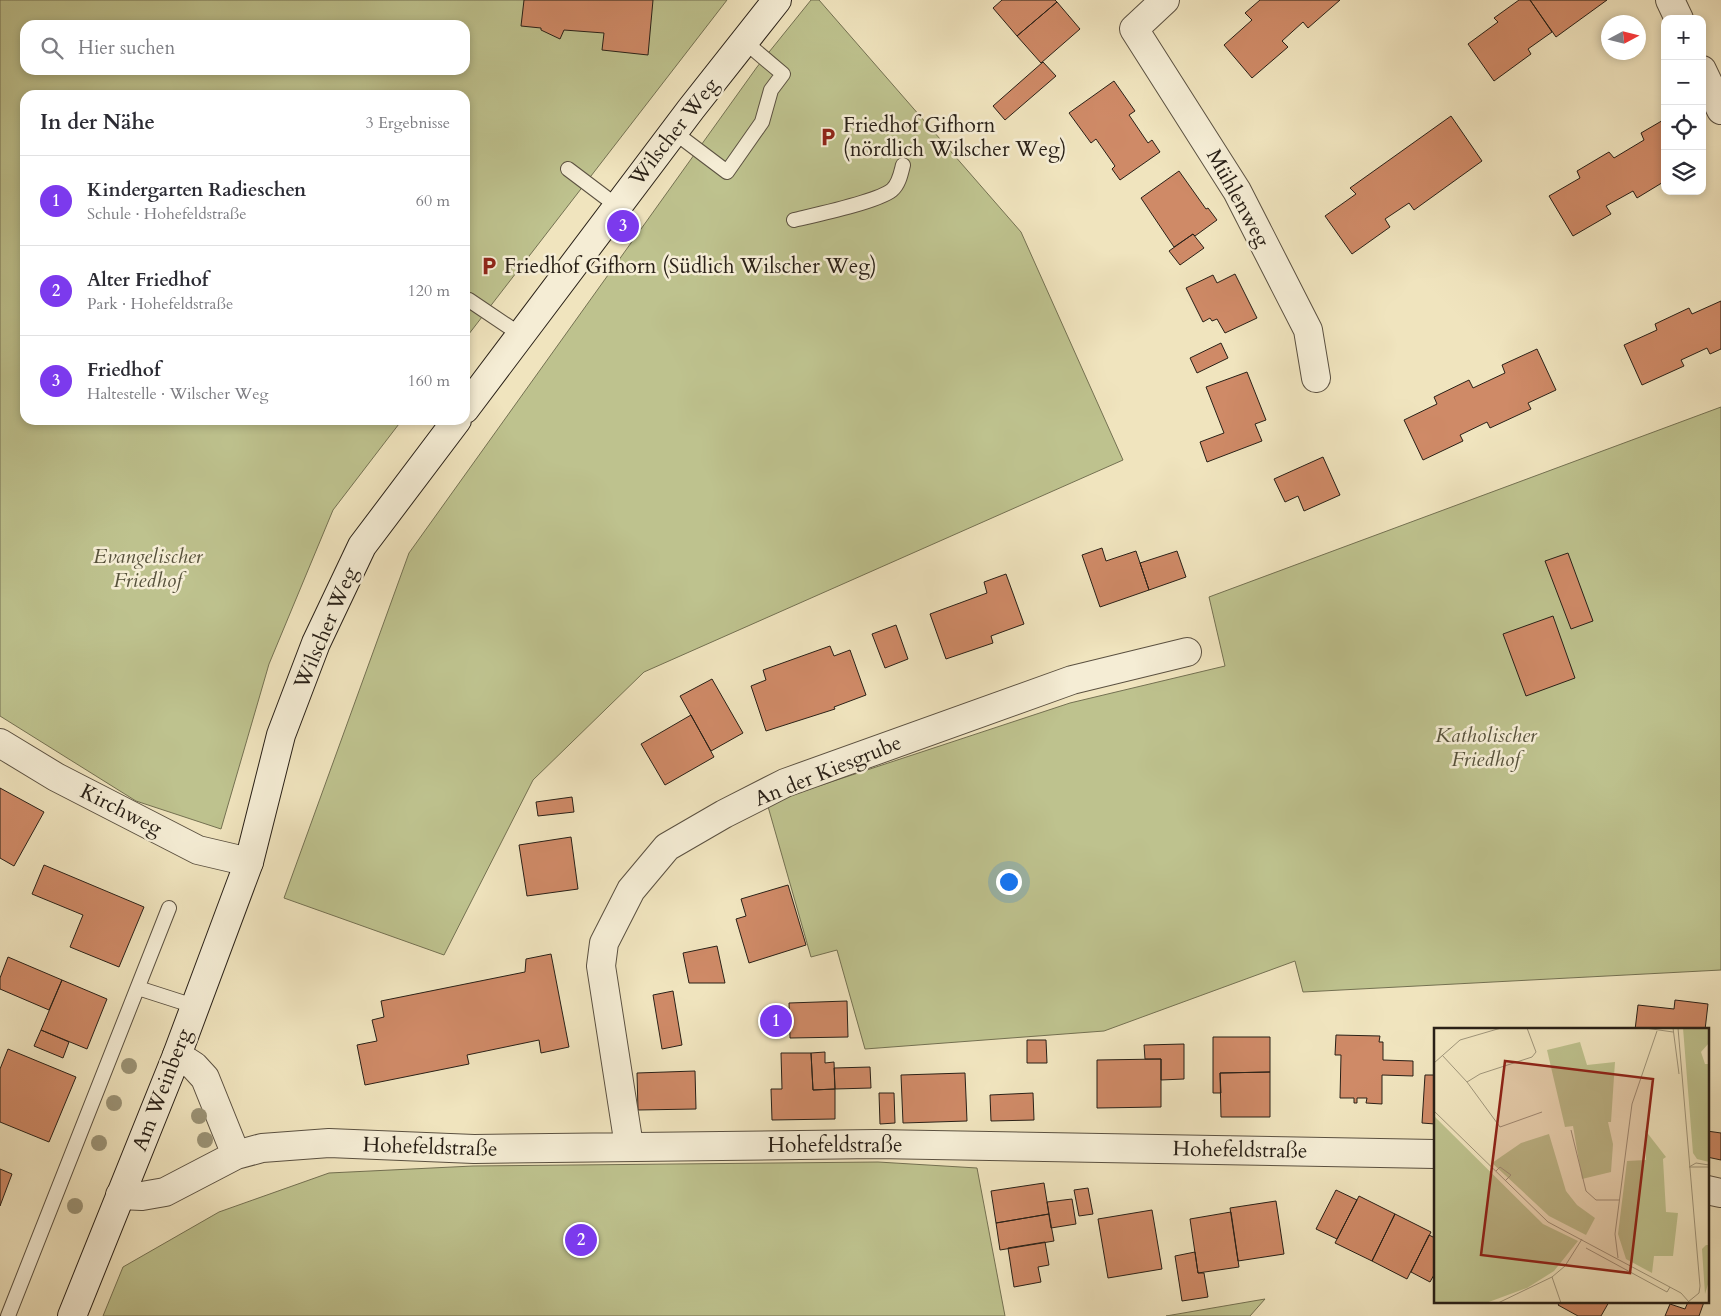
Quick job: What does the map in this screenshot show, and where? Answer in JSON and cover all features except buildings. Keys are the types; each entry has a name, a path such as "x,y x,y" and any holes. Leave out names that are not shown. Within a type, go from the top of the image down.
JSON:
{"street":[{"name":"Wilscher Weg","path":"470,402 617,206 777,0"},
{"name":"Mühlenweg","path":"1165,0 1134,29 1237,190 1308,330 1316,378"},
{"path":"1670,0 1677,15"},
{"path":"1706,78 1721,110"},
{"name":"Wilscher Weg","path":"249,862 281,735 316,643 362,546 452,425"},
{"name":"An der Kiesgrube","path":"629,1146 601,966 604,943 631,890 667,847 785,783 1072,680 1187,652"},
{"name":"Kirchweg","path":"0,743 56,777 198,850 249,862"},
{"name":"Am Weinberg","path":"72,1316 177,1055 249,862"},
{"path":"177,1055 194,1066 205,1078 236,1155"},
{"name":"Hohefeldstraße","path":"120,1196 142,1196 165,1192 236,1155 262,1148 329,1143 474,1150 629,1146 876,1144 1434,1154"},
{"path":"1708,1190 1721,1193"}],"lane":[{"path":"674,132 727,172 762,122 771,90 783,74 745,42"},
{"path":"794,220 878,197 893,189 900,177 903,165"},
{"path":"568,169 617,206"},
{"path":"470,301 520,335"},
{"path":"8,1316 169,908"},
{"path":"138,988 194,1006"}],"green space":[{"name":"Evangelischer Friedhof","path":"0,0 727,0 470,333 470,90 20,90 20,425 398,425 333,510 269,664 221,829 136,801 0,716"},
{"path":"811,0 819,0 1021,232 1123,460 644,672 533,780 444,955 284,898 409,553 757,67"},
{"name":"Katholischer Friedhof","path":"1721,407 1721,970 1303,992 1295,961 1104,1031 865,1049 837,950 811,957 767,803 1070,703 1225,666 1209,597"},
{"path":"878,1162 977,1168 1005,1316 103,1316 123,1267 219,1212 329,1173 473,1166"},
{"path":"1265,1299 1250,1316 1166,1316"}],"place":[{"name":"Friedhof Gifhorn (nördlich Wilscher Weg)","path":"828,137"},
{"name":"Friedhof","path":"623,226"},
{"name":"Friedhof Gifhorn (Südlich Wilscher Weg)","path":"489,266"},
{"name":"Kindergarten Radieschen","path":"776,1021"},
{"name":"Alter Friedhof","path":"581,1240"}]}
